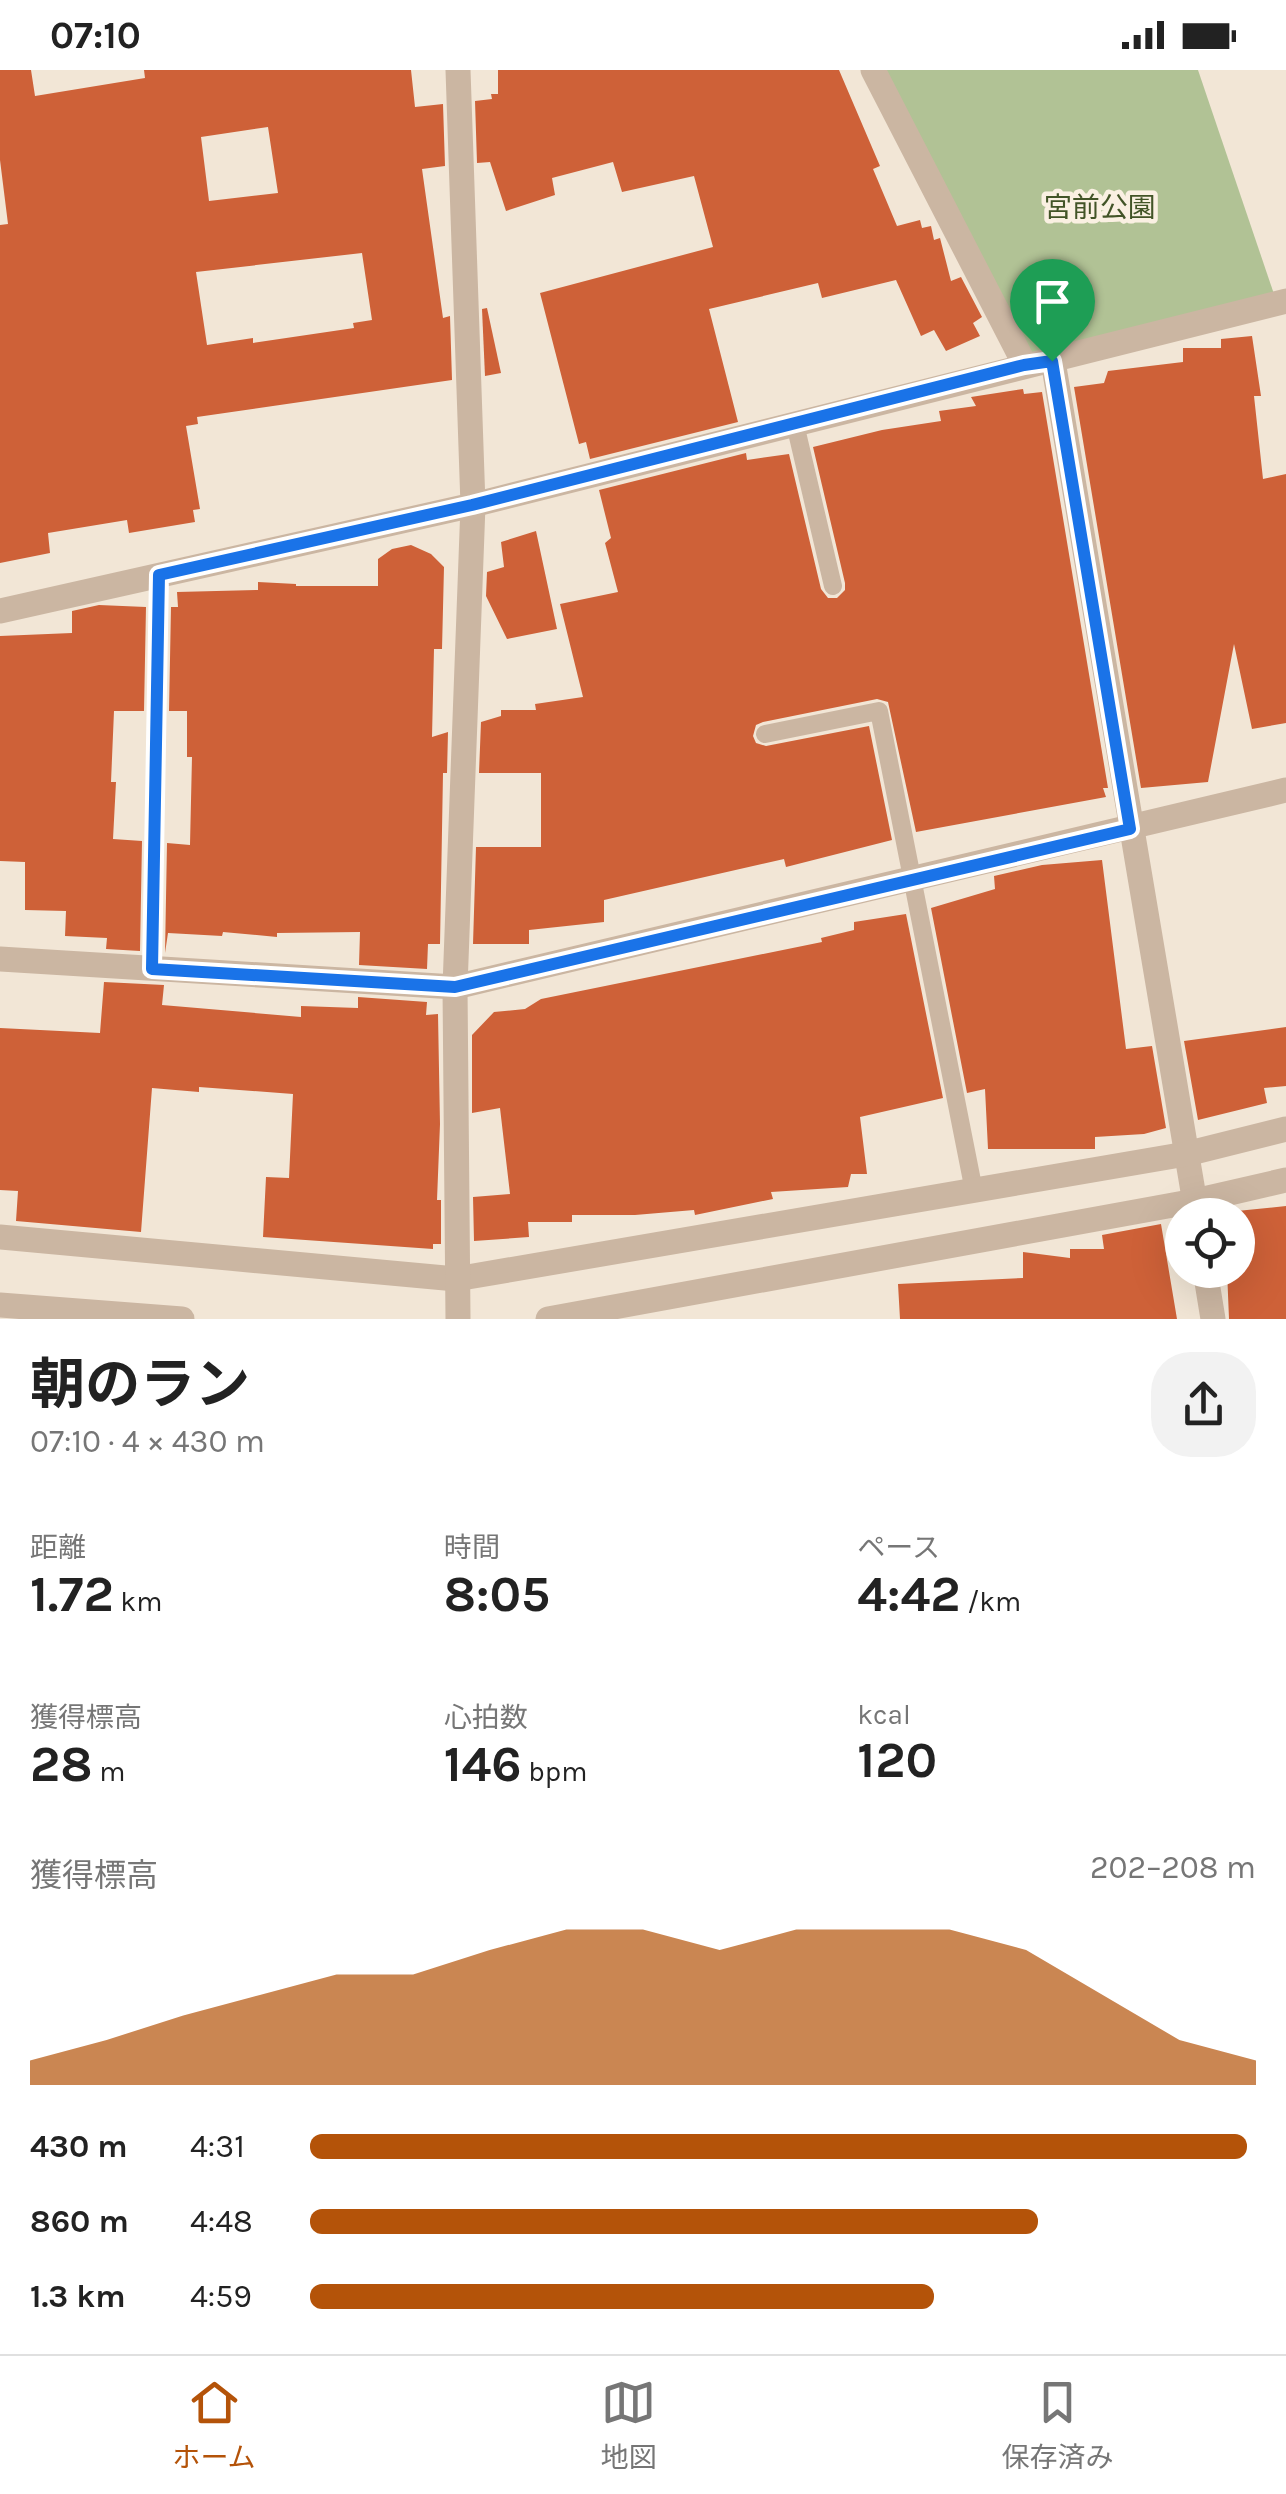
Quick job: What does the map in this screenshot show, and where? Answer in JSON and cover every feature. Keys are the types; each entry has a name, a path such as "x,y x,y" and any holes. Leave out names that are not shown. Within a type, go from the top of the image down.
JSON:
{"street":[{"path":"458,70 472,505 455,987 458,1319"},
{"path":"873,70 1024,365"},
{"path":"0,611 472,505 1286,301"},
{"path":"1052,361 1194,1198"},
{"path":"0,959 455,987 1286,790"},
{"path":"0,1237 456,1280 1186,1154 1286,1129"},
{"path":"1228,1198 1286,1180"},
{"path":"548,1319 1165,1213"},
{"path":"1209,1288 1213,1319"},
{"path":"0,1305 182,1319"}],"lane":[{"path":"795,424 833,586"},
{"path":"152,969 159,575"},
{"path":"766,734 879,711 974,1191"}],"green space":[{"name":"宮前公園","path":"883,70 1198,70 1277,303 1025,365"}],"building":[{"path":"0,70 31,70 35,96 145,78 144,70 411,70 415,107 443,104 445,166 422,169 443,318 450,316 452,380 197,417 198,424 186,426 200,509 193,510 195,522 129,533 127,520 48,533 50,553 0,563 0,225 8,224 0,160","holes":["268,127 278,193 209,201 201,137","362,253 372,320 353,323 354,328 253,343 253,338 207,345 196,272"]},
{"path":"498,70 839,70 880,166 873,169 897,226 920,220 922,228 931,226 934,240 940,238 951,281 961,277 982,317 973,323 980,336 946,351 934,330 921,336 896,280 822,298 818,283 709,309 738,422 590,459 586,442 579,444 540,293 713,247 694,176 622,192 613,162 552,178 555,195 506,211 490,162 477,163 475,101 492,99 491,94 498,94"},
{"path":"487,308 501,373 485,376 482,309"},
{"path":"1252,336 1261,396 1254,396 1263,479 1286,474 1286,723 1252,729 1234,644 1208,782 1141,788 1074,387 1104,383 1108,371 1183,362 1183,348 1221,348 1221,339"},
{"path":"1023,389 1024,394 1042,392 1108,788 1103,788 1106,797 916,832 888,702 877,699 763,722 756,725 753,736 756,743 766,746 869,726 892,840 786,867 784,859 604,900 604,922 529,930 529,944 473,944 476,847 541,847 541,773 479,773 481,722 501,716 501,710 536,710 535,704 583,697 560,604 618,592 605,543 611,538 599,490 746,453 747,460 789,454 821,589 828,598 837,598 845,590 845,583 813,447 941,421 939,411 976,406 971,397"},
{"path":"536,531 557,629 507,639 486,596 487,572 504,567 501,542"},
{"path":"411,545 431,554 444,567 442,649 434,649 432,737 448,732 447,773 443,773 440,944 428,944 427,969 359,965 360,932 277,933 277,937 223,932 222,936 168,933 165,953 167,843 190,845 192,757 187,757 187,711 169,711 171,607 178,607 177,592 258,590 258,582 378,586 378,559 392,549"},
{"path":"99,605 146,607 144,711 114,711 111,782 116,782 113,839 142,841 140,951 106,949 107,938 65,936 66,911 25,910 25,862 0,861 0,636 72,633 72,611"},
{"path":"1102,860 1126,1049 1152,1046 1166,1128 1144,1134 1095,1137 1095,1149 988,1149 985,1089 967,1093 931,908 995,889 994,876 1042,865"},
{"path":"906,914 943,1098 860,1117 867,1174 851,1174 848,1187 771,1192 773,1199 695,1215 694,1210 572,1215 572,1222 528,1222 529,1237 474,1241 473,1197 510,1194 500,1108 472,1113 472,1035 494,1012 525,1009 541,999 822,942 821,938 854,930 854,922"},
{"path":"104,982 164,985 162,1005 301,1017 301,1006 358,1008 358,997 427,1002 426,1015 438,1014 437,1200 441,1200 441,1244 433,1244 433,1249 263,1237 266,1177 289,1178 293,1094 199,1087 199,1092 152,1088 141,1232 16,1221 18,1191 0,1190 0,1028 100,1033"},
{"path":"1286,1027 1286,1086 1264,1088 1267,1103 1198,1120 1184,1041"},
{"path":"1286,1206 1286,1319 1229,1319 1228,1288 1255,1288 1255,1209"},
{"path":"1161,1224 1165,1288 1172,1288 1177,1319 900,1319 898,1284 1023,1278 1023,1252 1070,1258 1070,1249 1104,1249 1102,1235"}],"route":[{"path":"1052,361 1130,829 455,987 152,969 159,575 472,505 1052,361"}]}
